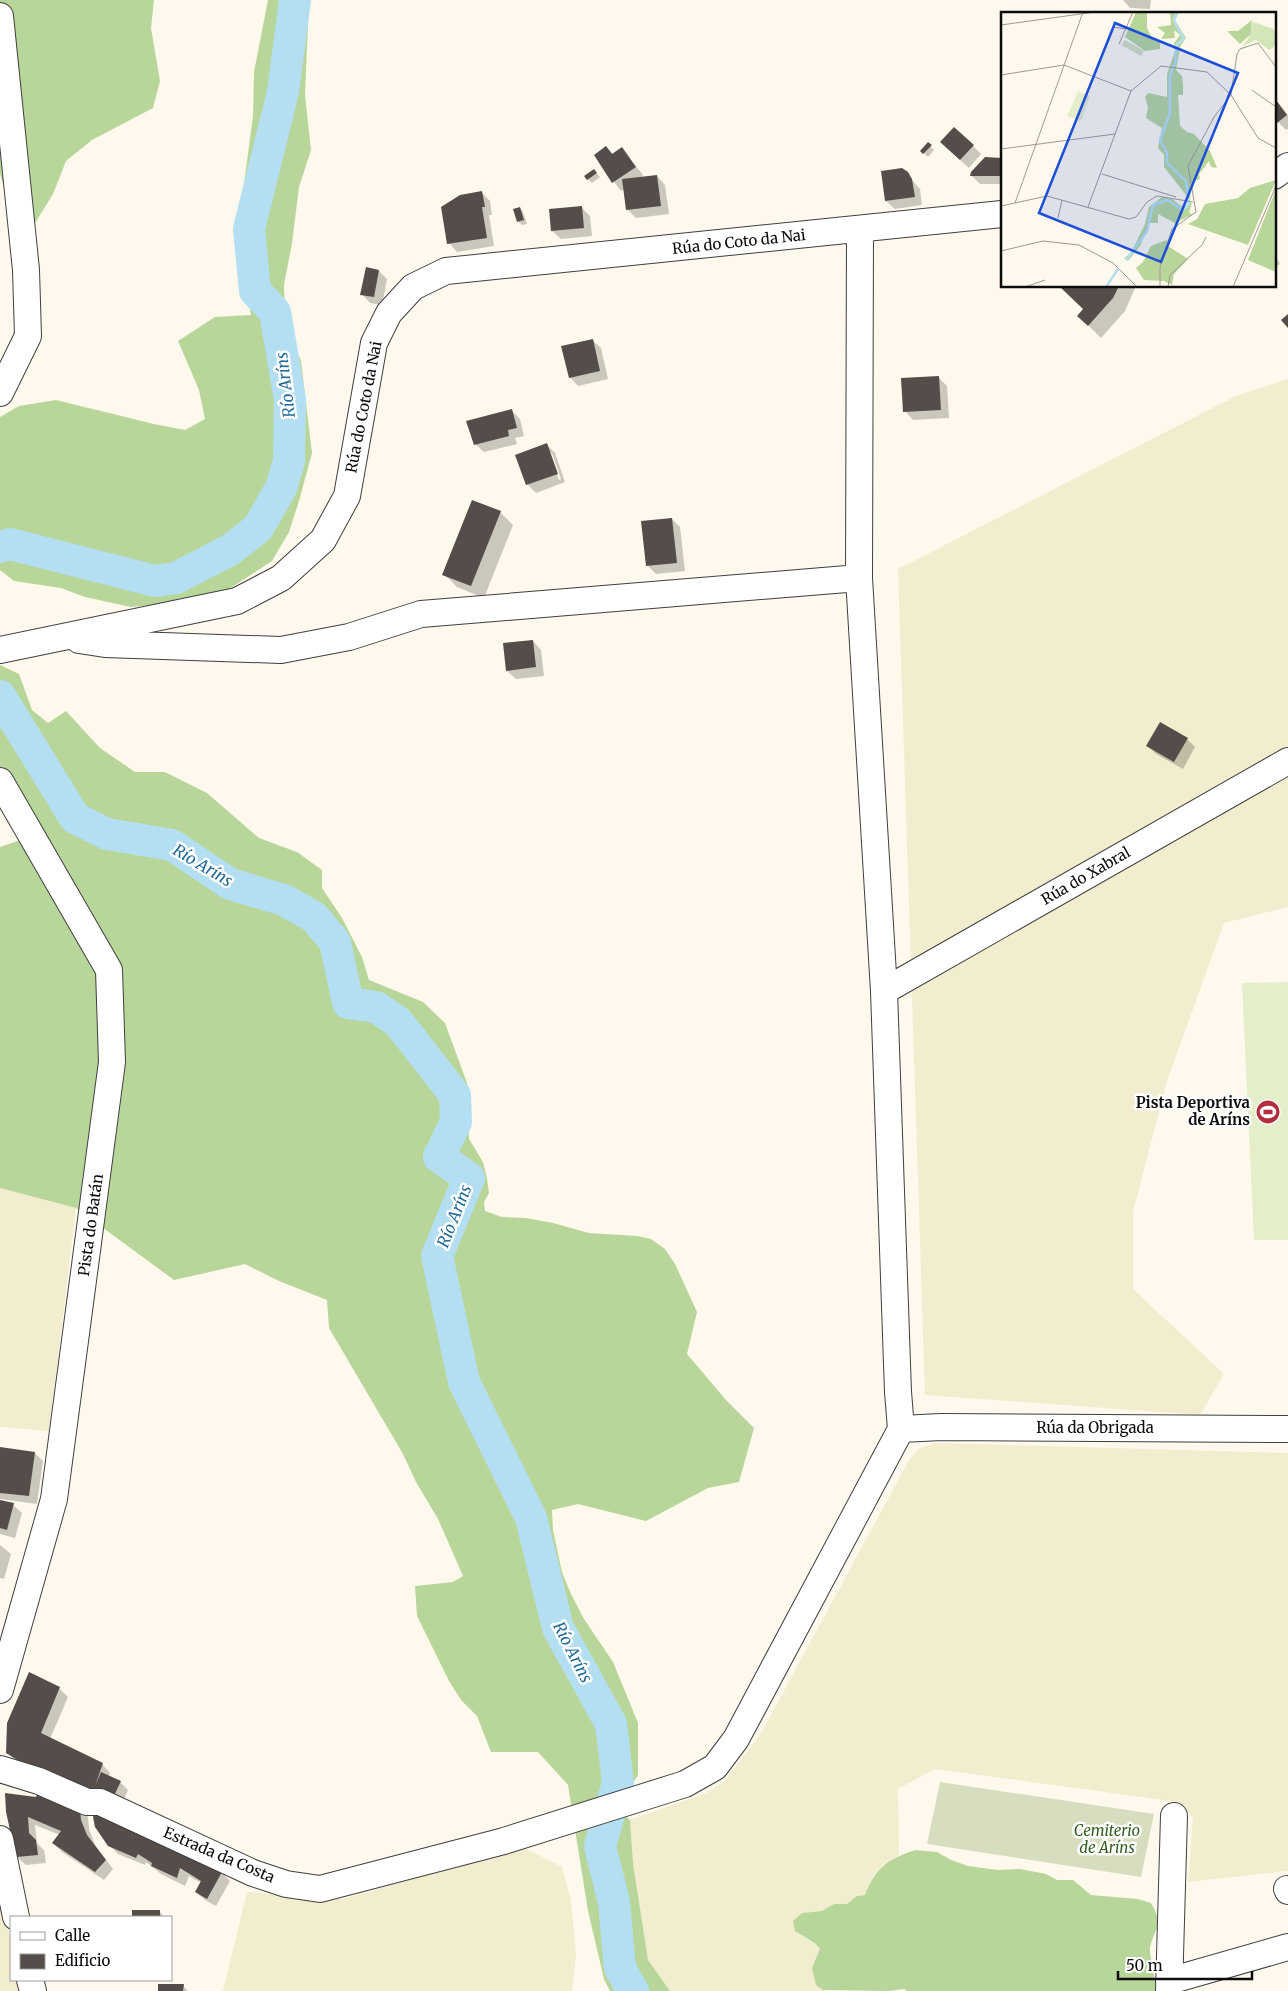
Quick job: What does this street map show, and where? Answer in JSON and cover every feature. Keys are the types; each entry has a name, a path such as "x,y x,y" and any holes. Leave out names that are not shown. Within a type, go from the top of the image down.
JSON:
{"street":[{"path":"0,16 26,270 28,336 0,393"},
{"path":"1276,175 1288,166"},
{"name":"Rúa do Coto da Nai","path":"12,648 237,601 281,578 323,540 347,496 374,343 389,313 413,287 446,271 1001,214"},
{"path":"860,230 859,578 884,991 898,1392 901,1429"},
{"path":"58,638 105,644 281,650 349,637 421,614 859,578"},
{"name":"Rúa do Xabral","path":"884,991 1288,761"},
{"name":"Pista do Batán","path":"0,781 109,970 112,1062 54,1499 0,1690"},
{"name":"Rúa da Obrigada","path":"901,1429 951,1427 1288,1430"},
{"name":"Estrada da Costa","path":"0,1769 39,1781 87,1802 100,1802 253,1873 286,1884 320,1889 504,1841 685,1784 715,1766 736,1739 901,1429"},
{"path":"1174,1816 1169,1986 1288,1947"},
{"path":"0,1839 16,1916"}],"shaded area":[{"path":"1288,379 1288,907 1224,923 1167,1081 1133,1212 1133,1289 1224,1374 1200,1415 925,1395 898,569 1236,396"},
{"path":"0,1188 76,1208 49,1431 0,1427"},
{"path":"935,1443 1288,1453 1288,1871 1188,1882 1193,1818 1178,1802 935,1769 898,1789 899,1855 884,1864 872,1877 865,1895 857,1896 847,1904 834,1904 822,1911 802,1913 805,1938 816,1944 820,1949 823,1990 827,1991 670,1991 648,1960 633,1863 630,1820 706,1793 725,1781 761,1733 908,1462 918,1449"},
{"path":"525,1848 562,1867 571,1900 576,1956 572,1991 223,1991 247,1892 342,1899"},
{"path":"0,1897 10,1938 10,1981 20,1981 23,1991 0,1991"}],"green space":[{"path":"0,0 154,0 151,28 160,81 153,108 92,140 66,161 53,194 35,223 10,208 0,174"},
{"path":"268,0 309,0 305,95 311,150 299,187 292,243 284,285 285,321 301,361 312,453 289,532 272,561 229,589 172,603 131,607 85,597 61,588 14,581 0,570 0,417 19,406 56,400 185,430 205,419 199,390 178,341 215,317 251,315 238,229 253,116 254,72"},
{"path":"0,665 19,674 32,710 48,723 66,711 100,748 135,772 165,772 207,793 259,838 297,852 322,870 322,888 342,918 362,957 369,980 423,1002 445,1023 467,1083 469,1139 483,1162 489,1193 484,1202 485,1211 502,1217 526,1218 589,1233 637,1236 651,1239 665,1249 675,1264 697,1312 687,1354 726,1400 754,1428 739,1482 708,1488 646,1521 578,1504 552,1510 553,1530 562,1572 570,1592 584,1619 613,1662 638,1723 638,1775 629,1790 625,1815 630,1820 633,1863 648,1960 670,1991 610,1991 604,1979 588,1911 568,1785 538,1752 491,1752 477,1716 461,1700 449,1681 417,1616 415,1586 453,1582 463,1576 438,1519 416,1482 403,1454 329,1328 327,1300 279,1281 245,1264 174,1280 76,1208 0,1188 0,847 23,839 0,768"},
{"name":"Pista Deportiva de Aríns","path":"1288,982 1288,1240 1254,1240 1242,983"},
{"name":"Cemiterio de Aríns","path":"940,1782 1154,1814 1141,1877 927,1844"},
{"path":"915,1850 937,1852 951,1860 968,1866 998,1870 1020,1869 1046,1874 1057,1880 1073,1880 1091,1895 1138,1899 1151,1903 1158,1922 1150,1948 1157,1991 823,1990 816,1985 812,1968 820,1949 816,1944 795,1931 793,1921 802,1913 822,1911 834,1904 847,1904 857,1896 865,1895 878,1871 897,1857"}],"building":[{"path":"1276,100 1287,115 1277,123 1276,122"},
{"path":"954,127 974,145 960,160 940,142"},
{"path":"928,142 932,145 923,154 920,151"},
{"path":"606,146 612,154 622,147 636,167 612,183 594,155"},
{"path":"985,157 1001,158 1001,176 970,176 971,172"},
{"path":"902,168 908,172 912,179 915,197 885,201 881,171"},
{"path":"594,169 597,173 587,180 584,176"},
{"path":"657,175 661,206 626,210 622,179"},
{"path":"482,191 485,207 482,207 487,238 447,244 441,207 460,195"},
{"path":"582,206 584,228 551,231 549,209"},
{"path":"520,207 524,220 517,222 513,209"},
{"path":"366,267 379,270 374,297 360,295"},
{"path":"1061,288 1118,288 1113,298 1088,326 1077,316 1083,309"},
{"path":"1288,314 1288,328 1281,320"},
{"path":"593,339 600,371 569,378 561,346"},
{"path":"939,376 941,410 903,412 901,378"},
{"path":"512,409 517,428 508,430 509,436 474,445 466,421"},
{"path":"547,443 558,474 526,485 515,455"},
{"path":"472,500 501,511 471,586 442,575"},
{"path":"672,518 677,563 646,566 641,521"},
{"path":"533,640 536,667 506,671 503,643"},
{"path":"1160,722 1188,738 1174,762 1146,746"},
{"path":"0,1447 35,1452 29,1496 0,1493"},
{"path":"0,1500 14,1503 7,1530 0,1528"},
{"path":"29,1672 60,1687 41,1733 103,1763 95,1786 101,1772 121,1781 113,1798 65,1788 6,1753 7,1723"},
{"path":"38,1791 80,1807 81,1820 87,1835 106,1860 95,1872 52,1843 61,1831 28,1817 29,1833 36,1840 38,1855 16,1857 6,1812 5,1793 36,1797"},
{"path":"96,1810 222,1872 207,1899 195,1892 201,1881 180,1868 177,1878 151,1866 152,1863 138,1854 136,1858 108,1846 95,1827 93,1817"},
{"path":"132,1910 160,1910 160,1916 132,1916"},
{"path":"158,1984 184,1984 183,1991 158,1991"}],"waterway":[{"name":"Río Aríns","path":"0,547 10,544 155,581 176,578 230,550 258,528 281,488 289,461 290,400 275,312 255,291 249,229 283,92 295,0"},
{"name":"Río Aríns","path":"0,696 75,818 107,834 172,845 230,884 284,900 314,917 335,942 348,1003 376,1007 398,1022 455,1095 456,1122 439,1157 469,1178 437,1256 464,1382 531,1518 558,1628 611,1724 618,1783 600,1846 614,1902 620,1968 633,1991"}],"place":[{"name":"Pista Deportiva de Aríns","path":"1268,1112"}]}
